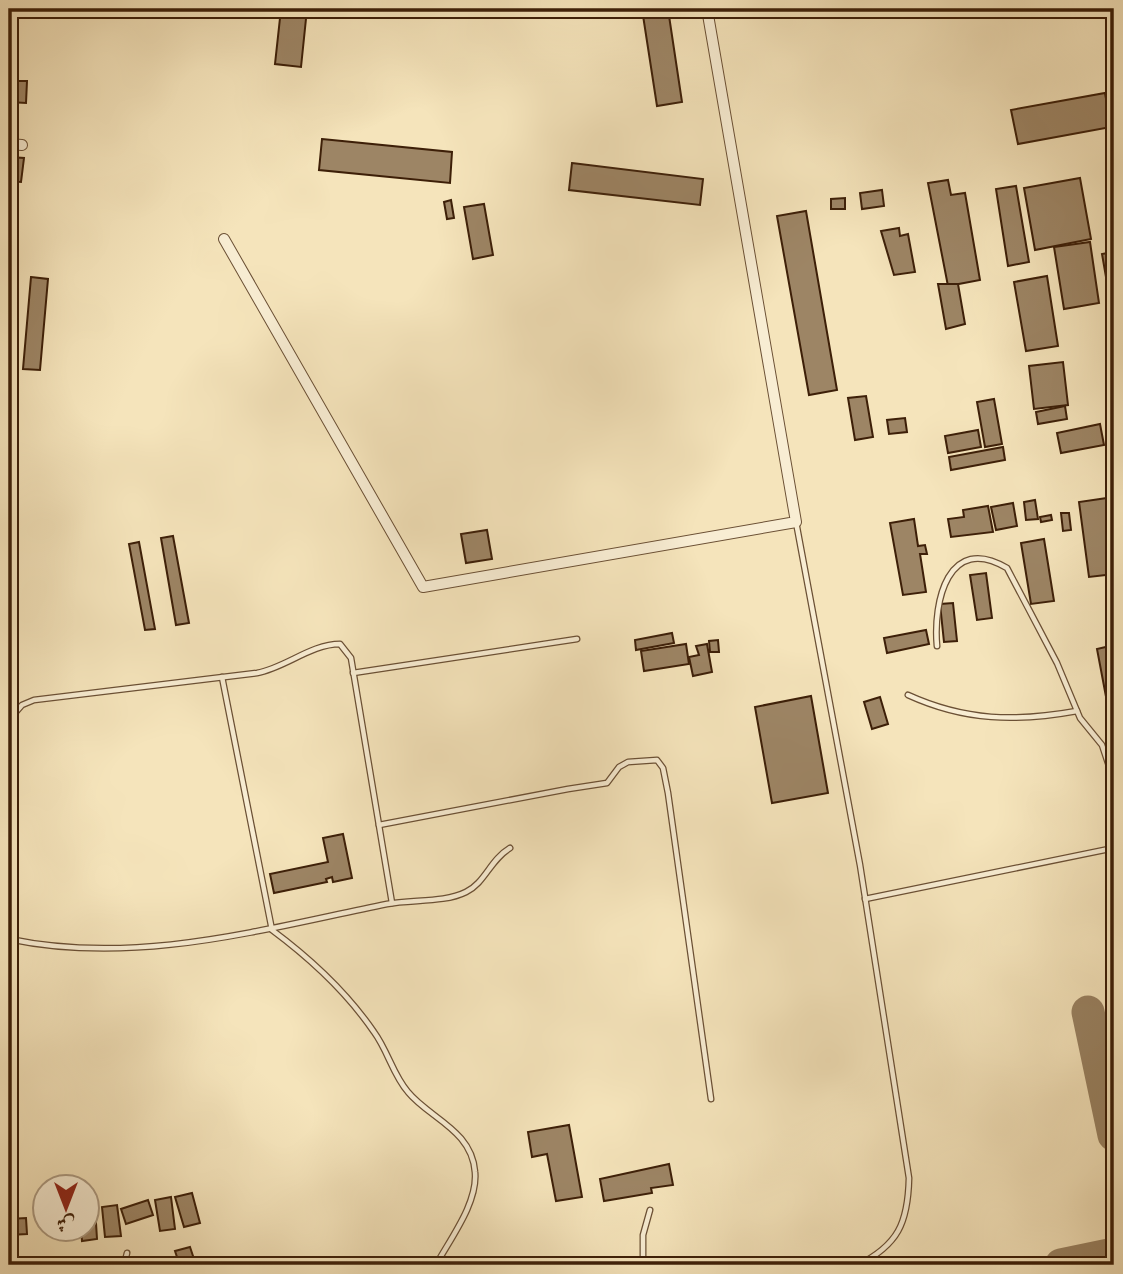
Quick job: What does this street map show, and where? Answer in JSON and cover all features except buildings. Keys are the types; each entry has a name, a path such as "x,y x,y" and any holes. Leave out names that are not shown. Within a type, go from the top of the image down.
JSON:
{"street":[{"path":"224,239 423,587 796,522 707,9"},
{"path":"9,144 22,145"}],"lane":[{"path":"796,522 865,899 909,1178 909,1206 900,1230 883,1253 858,1265"},
{"path":"937,646 937,607 946,578 964,563 975,559 998,562 1015,577 1066,682 1077,711 1102,745 1114,781"},
{"path":"353,673 577,639"},
{"path":"9,720 22,705 34,700 272,670 331,644 340,644 347,650 353,673 392,903"},
{"path":"222,677 272,930 304,953 333,981 375,1033 409,1094 454,1131 470,1155 475,1169 475,1185 436,1265"},
{"path":"908,695 960,715 987,719 1015,720 1077,711"},
{"path":"379,825 568,789 599,786 607,783 619,766 628,762 657,760 663,768 668,793 711,1099"},
{"path":"9,939 60,947 142,947 272,930 392,903 467,892 486,872 495,857 510,848"},
{"path":"865,899 1114,848"},
{"path":"643,1265 643,1235 650,1210"},
{"path":"124,1265 127,1253"}],"taxiway":[{"path":"1088,1012 1114,1135"},
{"path":"1061,1265 1114,1254"}]}
